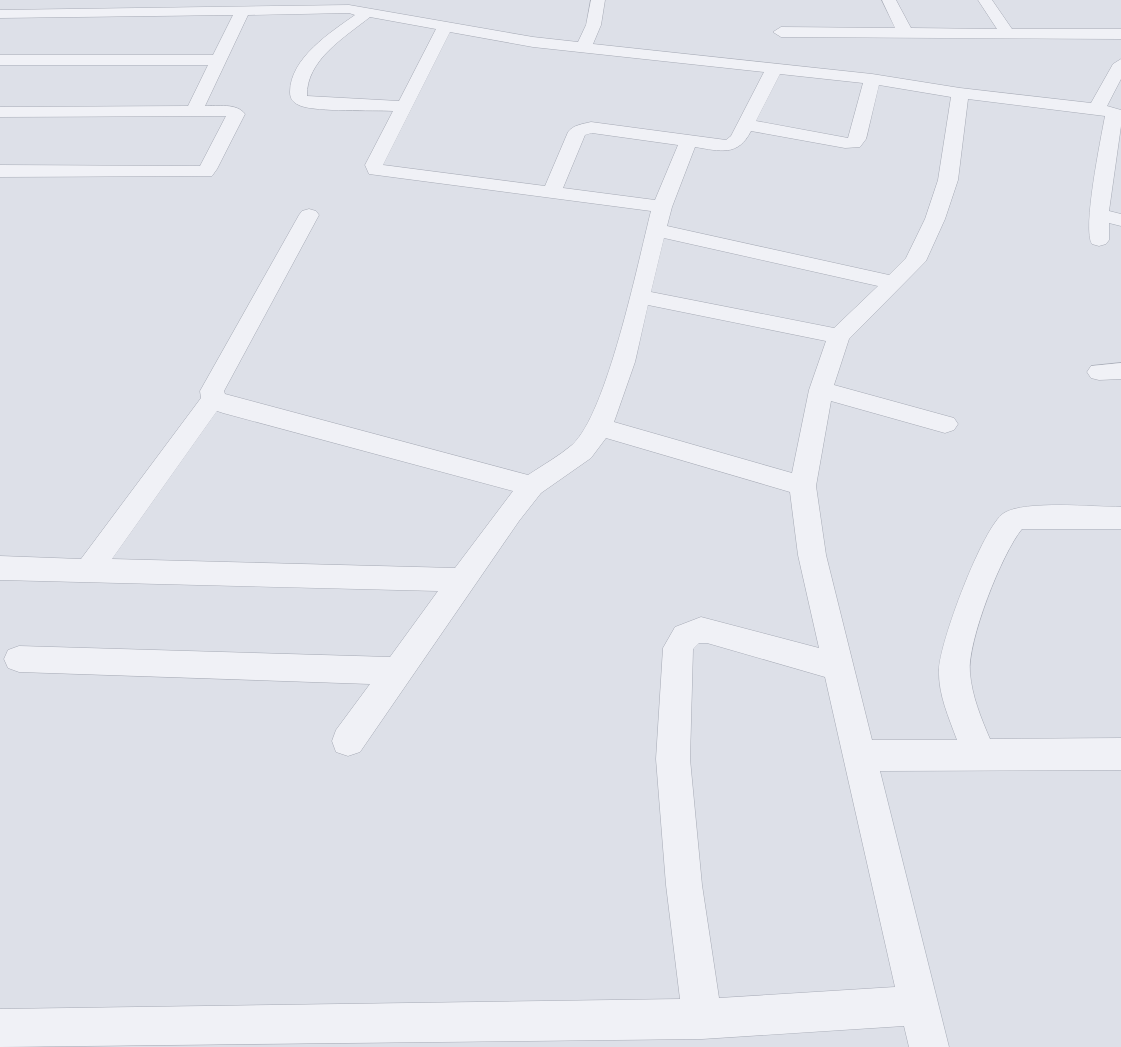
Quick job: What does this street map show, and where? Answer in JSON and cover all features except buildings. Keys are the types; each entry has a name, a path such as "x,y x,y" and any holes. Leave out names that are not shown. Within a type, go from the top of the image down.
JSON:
{"street":[{"path":"582,48 591,34 596,19 598,0"},
{"path":"889,0 905,32"},
{"path":"985,0 1008,34"},
{"path":"0,14 242,12 323,9 369,11 445,27 582,48 872,79 960,93 1093,108 1117,114 1113,170 1099,215 1099,240"},
{"path":"369,11 329,42 305,69 297,90 299,98 307,102 404,106"},
{"path":"194,111 242,12"},
{"path":"445,27 374,165 376,170 662,207"},
{"path":"781,32 1121,34"},
{"path":"0,60 219,60"},
{"path":"1093,108 1098,106 1121,64"},
{"path":"552,192 578,132 583,128 591,127 723,146 732,144 738,139 746,125 774,69"},
{"path":"746,125 854,143 857,139 872,79"},
{"path":"929,1047 812,555 803,486 821,390 839,336 915,261 935,219 948,180 960,93"},
{"path":"0,112 228,111 236,114 208,169 204,172 0,172"},
{"path":"348,742 509,514 532,486 582,451 600,426 623,362 641,297 662,207 689,141"},
{"path":"89,570 213,399 212,390 309,214"},
{"path":"1099,215 1121,220"},
{"path":"656,230 892,282"},
{"path":"641,297 839,336"},
{"path":"821,390 945,424"},
{"path":"213,399 223,404 532,486"},
{"path":"600,426 803,486"},
{"path":"979,755 963,710 954,671 958,643 1002,534 1013,521 1028,517 1121,518"},
{"path":"0,568 462,580"},
{"path":"702,1019 684,884 673,759 678,648 684,635 696,629 707,630 839,666"},
{"path":"19,659 398,671"},
{"path":"861,756 1121,754"},
{"path":"0,1029 702,1019 919,1005"}]}
